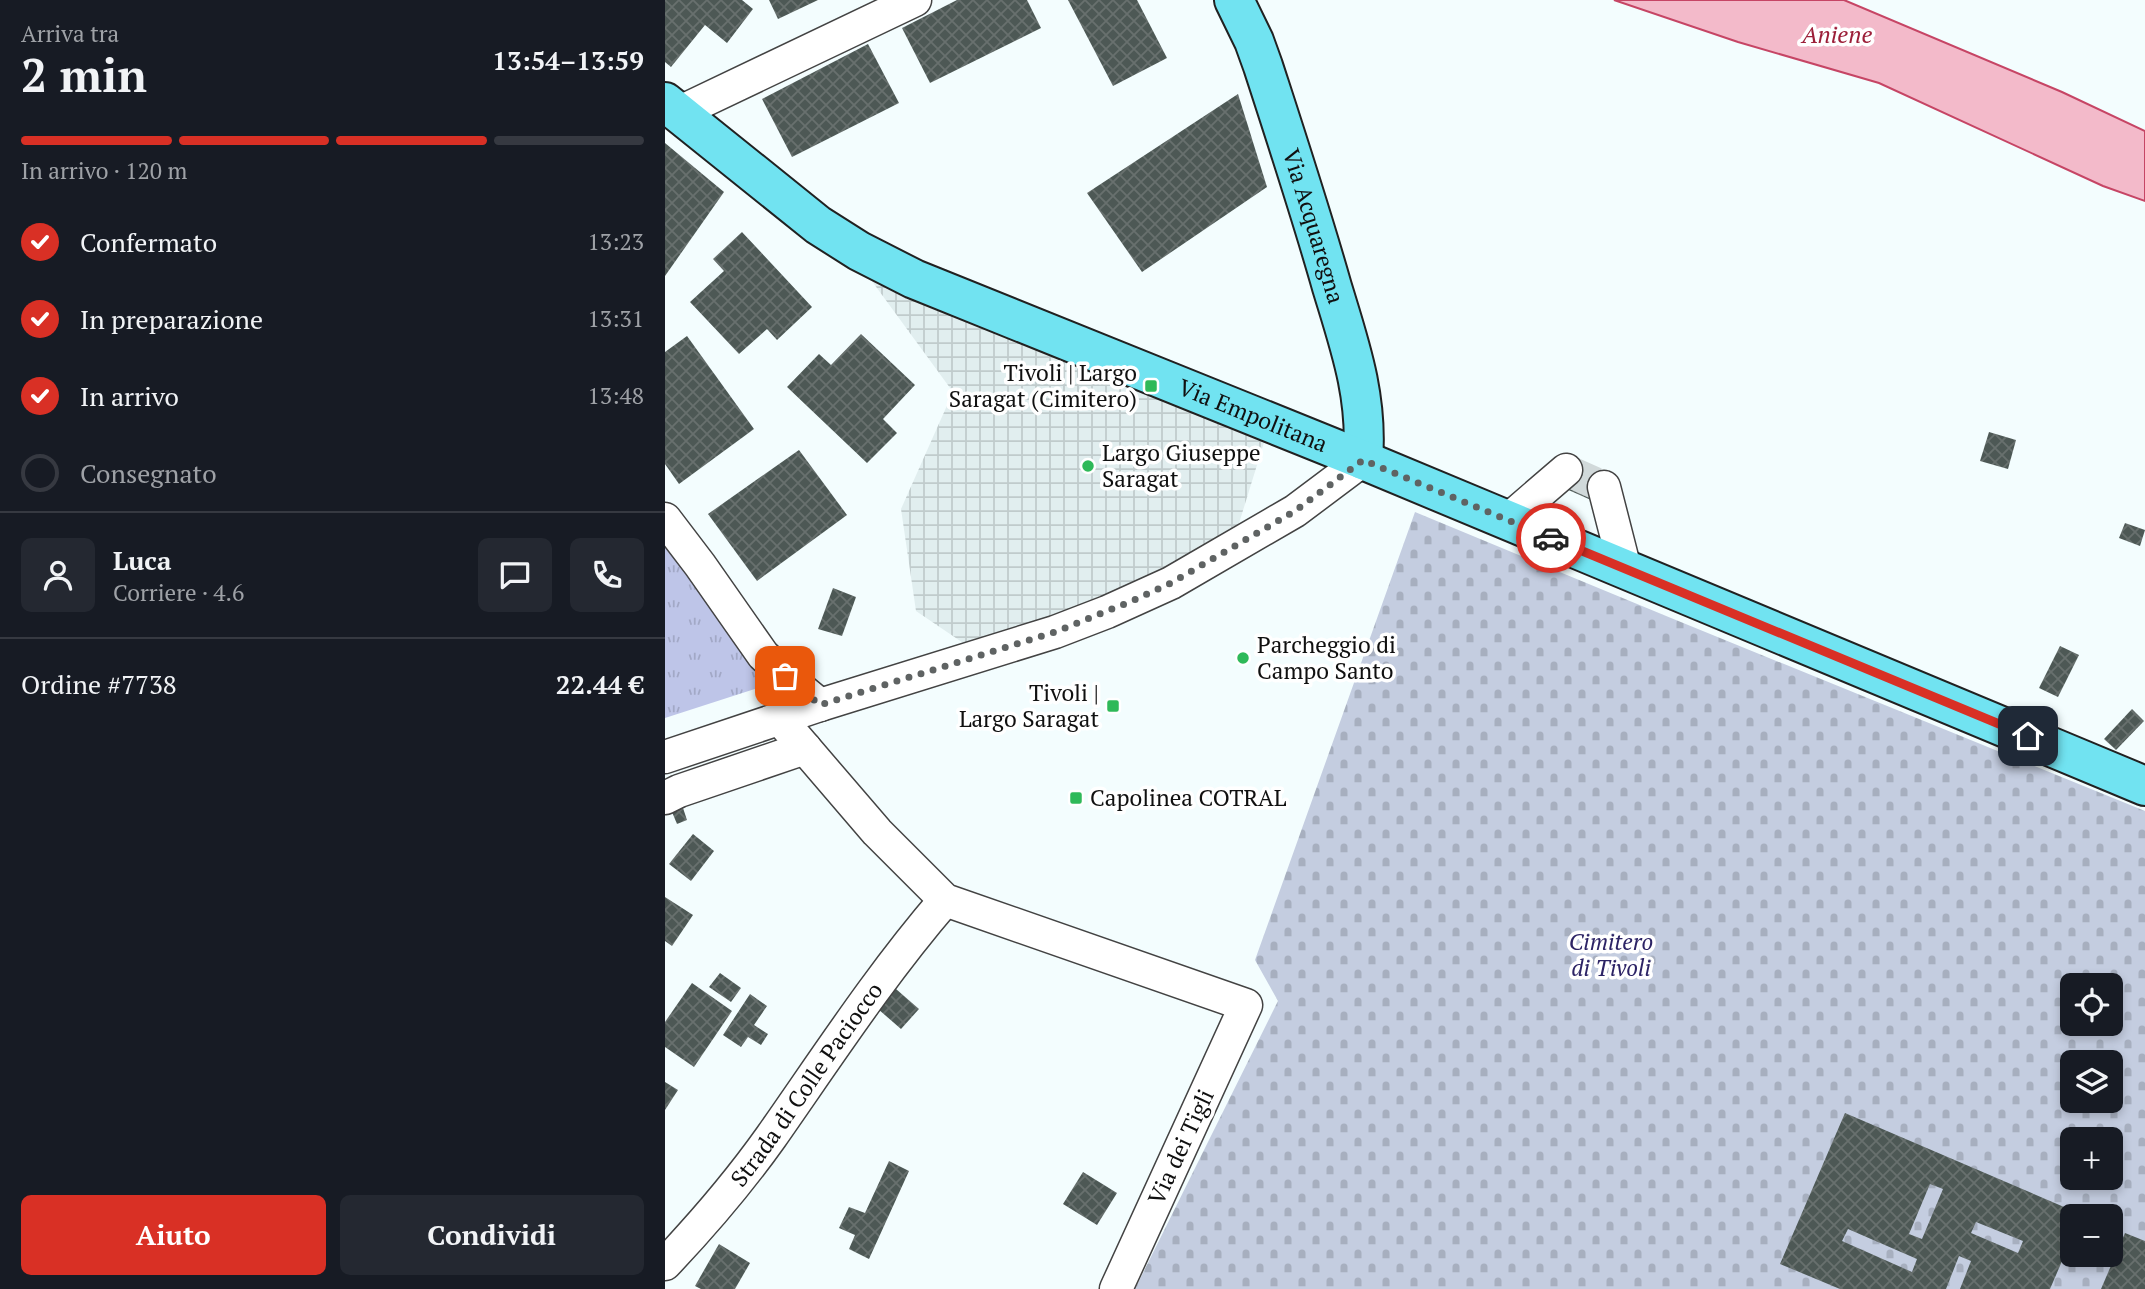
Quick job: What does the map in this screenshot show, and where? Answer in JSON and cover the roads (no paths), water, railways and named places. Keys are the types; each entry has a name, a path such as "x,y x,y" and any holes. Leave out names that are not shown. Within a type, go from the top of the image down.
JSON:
{"main road":[{"name":"Via Acquaregna","path":"1234,0 1263,66 1315,226 1353,357 1363,405 1363,460"},
{"name":"Via Empolitana","path":"672,107 818,225 844,243 890,268 1363,460 2145,786"}],"street":[{"path":"672,107 915,0"},
{"path":"665,757 820,705 1055,632 1132,601 1171,583 1295,511 1363,460"},
{"path":"1508,520 1566,470"},
{"path":"1604,487 1625,569"},
{"path":"665,519 763,655 820,705"},
{"path":"780,719 877,832 945,900"},
{"path":"665,798 805,748"},
{"name":"Via dei Tigli","path":"945,900 1246,1005 1116,1289"},
{"name":"Strada di Colle Paciocco","path":"665,1264 706,1220 770,1139 807,1083 911,941 945,900"}],"water":[{"name":"Aniene","path":"1614,0 1844,0 2062,92 2145,131 2145,201 2103,186 1879,83 1738,42"}],"tunnel":[{"path":"1566,470 1604,487"}],"place":[{"name":"Tivoli | Largo Saragat (Cimitero)","path":"1151,386"},
{"name":"Largo Giuseppe Saragat","path":"1088,466"},
{"name":"Parcheggio di Campo Santo","path":"1243,658"},
{"name":"Tivoli | Largo Saragat","path":"1113,706"},
{"name":"Capolinea COTRAL","path":"1076,798"}],"park label":[{"name":"Cimitero di Tivoli","path":"1611,955"}]}
